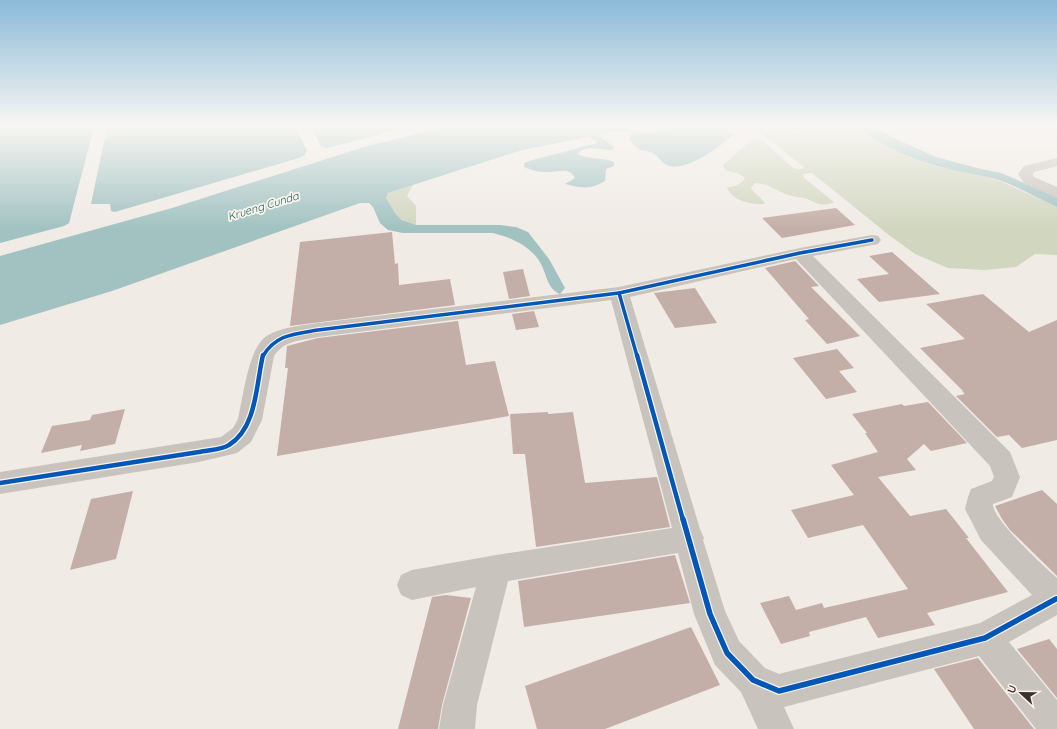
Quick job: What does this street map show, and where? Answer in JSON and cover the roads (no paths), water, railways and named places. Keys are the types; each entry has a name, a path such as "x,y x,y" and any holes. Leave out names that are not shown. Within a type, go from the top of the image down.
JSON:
{"street":[{"path":"1057,162 1029,169 1026,174 1029,180 1057,193"},
{"path":"0,483 199,452 228,446 242,435 250,420 263,355 272,344 286,336 318,330 619,293 800,252 872,240"},
{"path":"753,680 779,691 985,638 1057,600 991,531 979,509 981,497 1003,489 1007,477 1001,460 800,252"},
{"path":"619,293 690,538 710,614 727,653 753,680 776,729"},
{"path":"412,585 496,569 690,538"},
{"path":"457,729 460,705 496,569"},
{"path":"985,638 1057,728"}],"water":[{"path":"0,161 85,161 69,223 64,226 0,243"},
{"path":"100,161 289,161 115,212 111,211 110,204 91,204"},
{"name":"Krueng Cunda","path":"320,161 488,161 388,193 386,198 395,213 402,220 416,225 500,225 516,227 528,232 549,259 565,288 560,294 556,292 550,286 538,259 522,244 508,238 493,233 403,233 388,230 380,223 373,207 369,203 360,203 112,291 0,325 0,256 172,208"},
{"path":"530,161 612,161 614,162 614,166 606,169 605,181 595,186 581,187 565,184 575,178 570,172 539,171 524,167 524,163"},
{"path":"662,161 695,161 675,166 665,164"},
{"path":"921,161 951,161 1001,173 1057,197 1057,207 999,180"}]}
